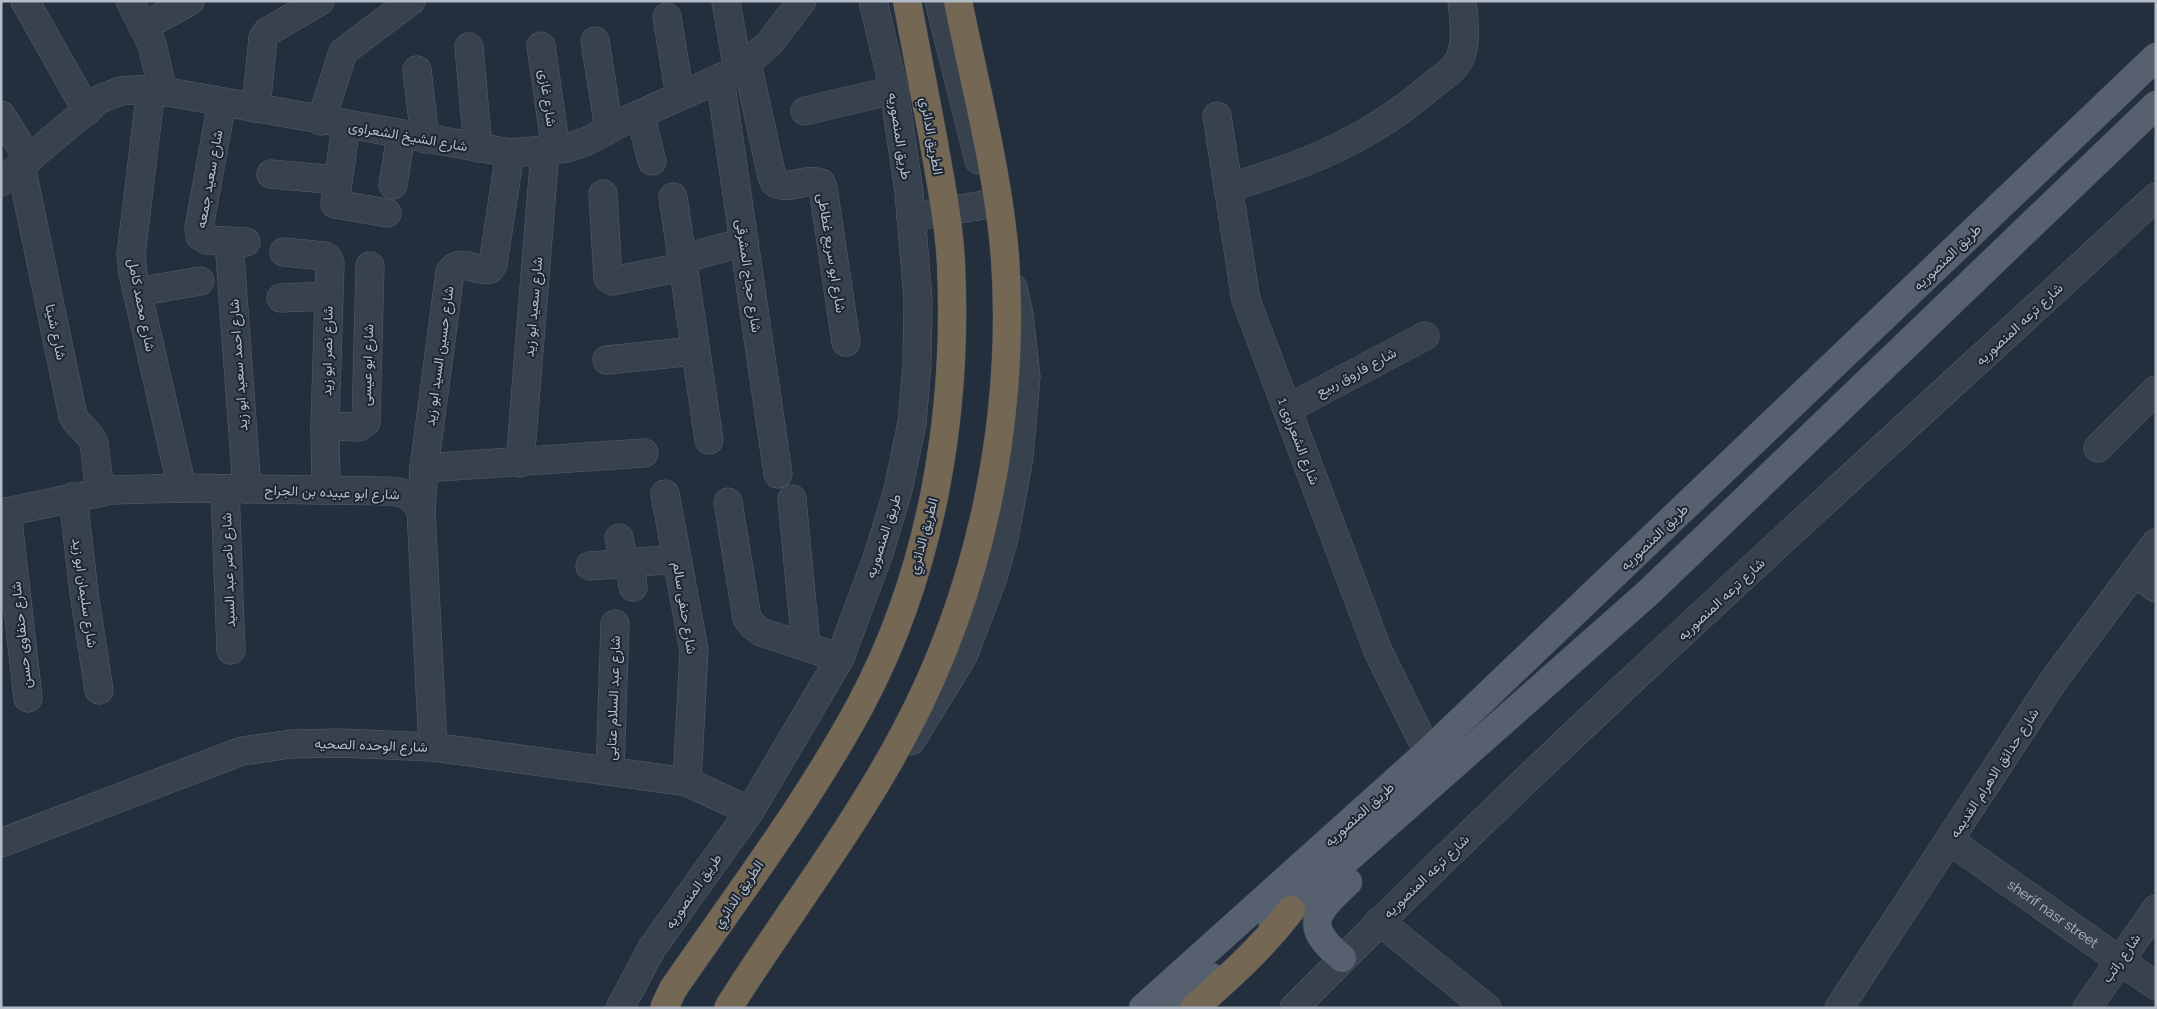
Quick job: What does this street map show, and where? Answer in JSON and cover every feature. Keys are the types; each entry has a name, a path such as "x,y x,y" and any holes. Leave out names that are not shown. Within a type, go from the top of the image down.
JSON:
{"highway":[{"name":"الطريق الدائري","path":"664,1008 673,989 830,759 862,701 888,645 914,573 935,495 947,419 952,347 951,262 943,191 907,1"},
{"path":"728,1008 869,795 904,734 935,670 948,637 980,537 994,467 1002,398 1006,327 1004,257 996,188 958,1"},
{"path":"1194,1008 1247,962 1268,940 1291,910"}],"main road":[{"name":"طريق المنصوريه","path":"1143,1008 1428,752 2156,57"},
{"name":"طريق المنصوريه","path":"1174,1008 1291,910 1649,592 2156,105"},
{"path":"1945,259 1969,285"},
{"path":"1342,958 1317,931 1316,920 1318,915 1326,903 1373,859 1390,840 1417,799"}],"street":[{"path":"25,1 87,111"},
{"name":"شارع محمد كامل","path":"130,1 158,62 157,91 132,255 137,292 182,488"},
{"path":"143,27 190,1"},
{"path":"256,108 263,38 267,32 320,1"},
{"path":"387,213 335,204 338,180 334,123 343,52 411,1"},
{"name":"شارع الشيخ الشعراوى","path":"17,169 100,99 120,91 157,91 510,153 550,151 585,142 735,70 768,44 802,1"},
{"name":"طريق المنصوريه","path":"620,1008 652,948 750,811 840,658 879,553 898,490 912,423 917,364 918,299 911,218 894,90 872,1"},
{"path":"736,1008 766,959 938,700 963,656 993,577 1014,490 1026,377 1019,315 939,1"},
{"path":"1228,188 1325,155 1378,126 1410,105 1453,67 1460,58 1464,44 1462,1"},
{"path":"726,2 735,70"},
{"path":"667,17 680,96"},
{"path":"595,41 609,129"},
{"name":"شارع غازى","path":"541,46 550,151"},
{"path":"469,47 478,148"},
{"path":"393,186 413,137 417,70"},
{"name":"شارع حجاج المشرقى","path":"735,70 744,242 778,474"},
{"name":"شارع ابو سريع غطاطى","path":"735,70 772,177 776,183 784,186 813,181 821,183 846,342"},
{"path":"805,111 894,90"},
{"name":"شارع سعيد جمعه","path":"222,102 199,228 200,236 206,240 239,242"},
{"path":"640,114 652,161"},
{"path":"1,115 17,169"},
{"name":"شارع الشعراوى 1","path":"1217,116 1246,300 1378,651 1428,752"},
{"name":"شارع سعيد ابو زيد","path":"520,463 550,151"},
{"name":"شارع حسين السيد ابو زيد","path":"421,511 424,468 450,272 459,264 485,270 493,264 510,153"},
{"name":"شارع شيتا","path":"17,169 73,416 76,422 91,435 94,443 100,492"},
{"path":"271,174 338,180"},
{"path":"603,194 608,278 612,281 617,282 682,263 744,242"},
{"path":"673,197 708,440"},
{"name":"شارع ترعه المنصوريه","path":"1294,1008 1379,921 1532,774 2156,197"},
{"path":"911,218 990,204"},
{"name":"شارع احمد سعيد ابو زيد","path":"236,489 239,242"},
{"name":"شارع نصر ابو زيد","path":"284,252 328,258 330,263 325,426 326,490"},
{"name":"شارع ابو عيسى","path":"325,426 359,427 366,422 370,266"},
{"path":"137,292 200,281"},
{"path":"281,298 328,296"},
{"name":"شارع فاروق ربيع","path":"1287,409 1425,336"},
{"path":"607,360 695,351"},
{"path":"2098,448 2156,390"},
{"path":"424,468 520,463 644,453"},
{"name":"شارع ابو عبيده بن الجراح","path":"4,512 112,490 182,488 402,492 414,498 421,511"},
{"name":"شارع ناصر عبد السيد","path":"231,650 236,489"},
{"name":"شارع حنفى سالم","path":"665,494 694,650 687,782"},
{"name":"شارع سليمان ابو زيد","path":"73,497 84,593 99,690"},
{"path":"792,499 806,646"},
{"path":"728,502 747,618 761,632 840,658"},
{"path":"421,511 433,747"},
{"name":"شارع حنفاوى حسن","path":"4,512 9,605 28,698"},
{"name":"شارع حدائق الاهرام القديمه","path":"1839,1008 2054,680 2145,580 2156,543"},
{"path":"590,566 677,559"},
{"name":"شارع عبد السلام عتابى","path":"610,771 616,624"},
{"name":"شارع الوحده الصحيه","path":"1,843 242,751 291,744 341,743 433,747 687,782 750,811"},
{"name":"sherif nasr street","path":"1950,841 2156,986"},
{"name":"شارع راتب","path":"2087,1008 2156,909"},
{"path":"1379,921 1486,1007"}]}
